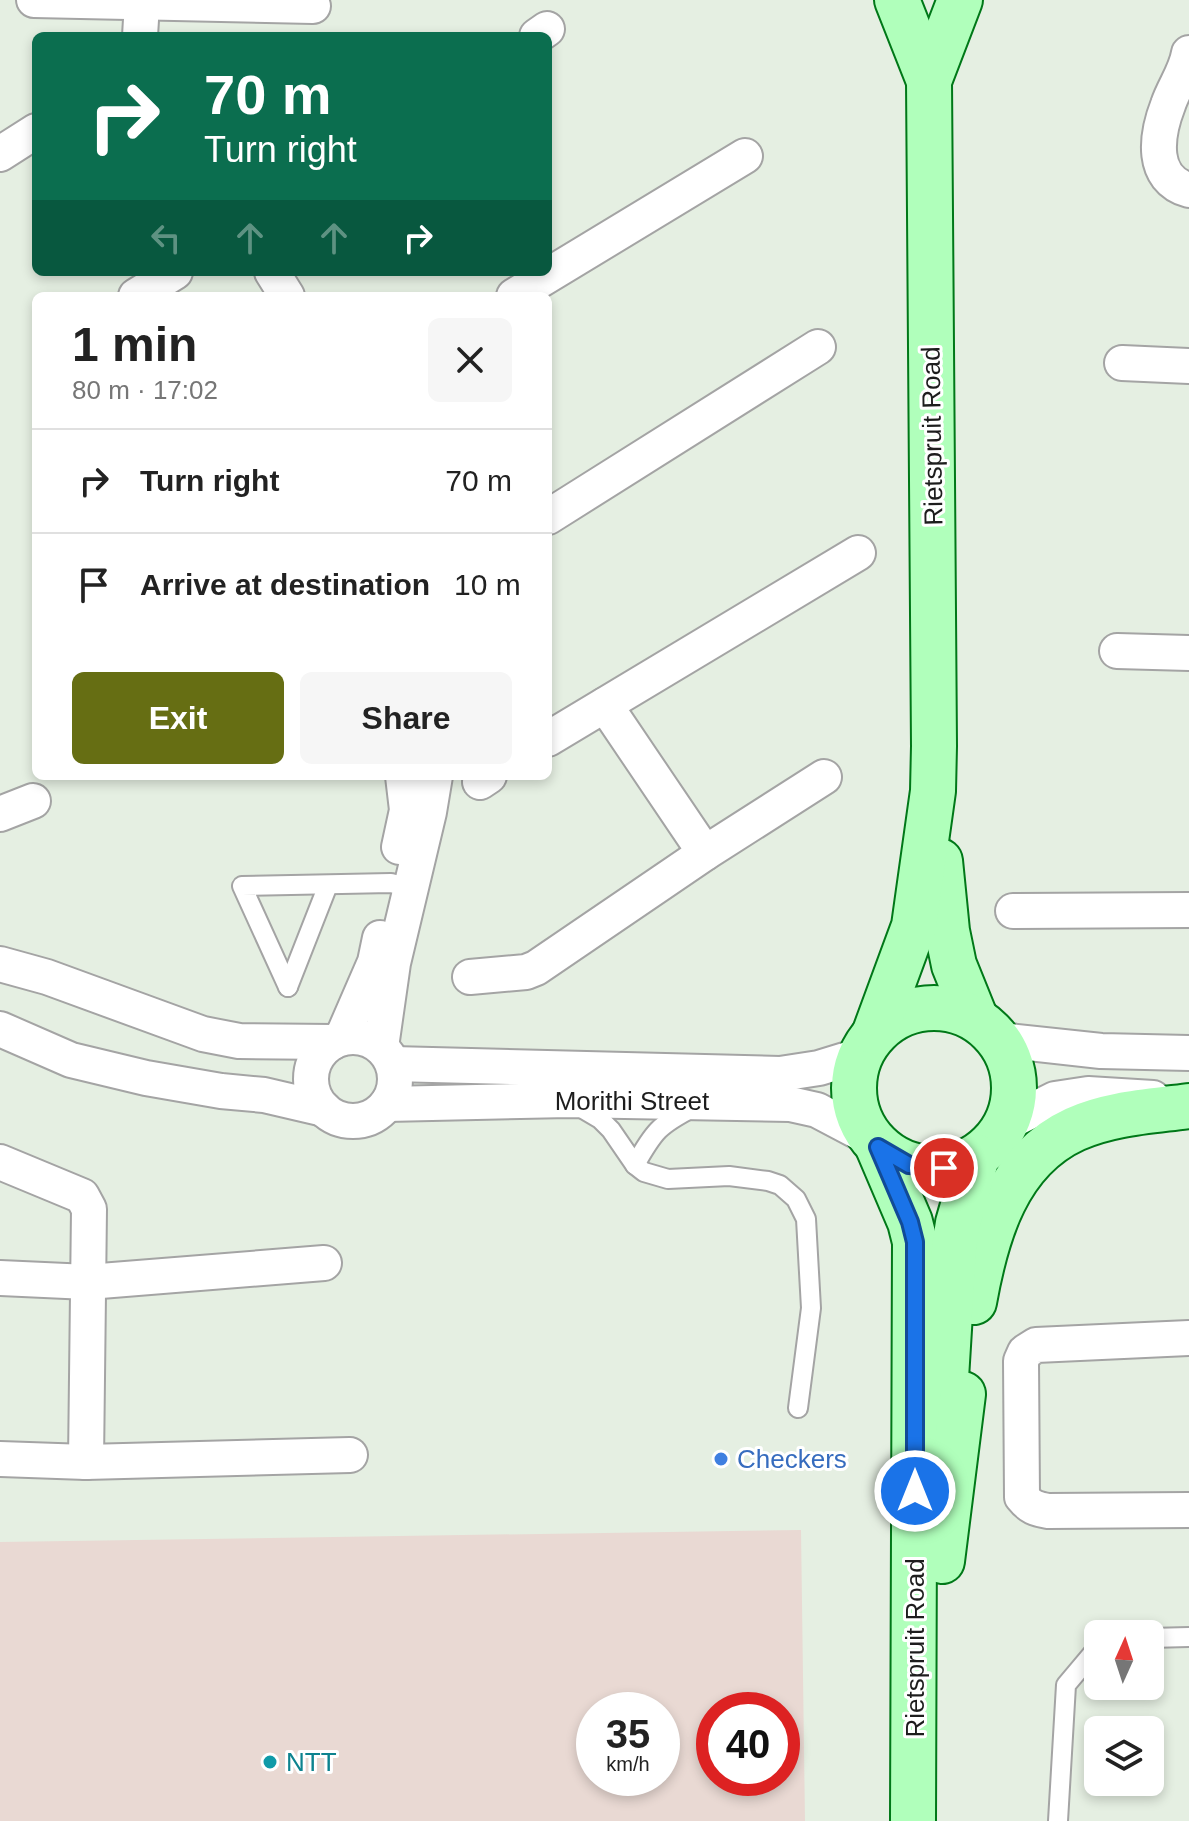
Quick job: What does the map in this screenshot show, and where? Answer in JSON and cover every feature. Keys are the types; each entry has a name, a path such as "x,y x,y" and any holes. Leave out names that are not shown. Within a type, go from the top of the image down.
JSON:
{"street":[{"path":"34,0 141,19 313,6"},
{"name":"Rietspruit Road","path":"867,1044 914,926 933,791 929,81 897,0"},
{"name":"Rietspruit Road","path":"929,81 960,0"},
{"path":"1189,53 1184,72 1167,105 1159,143 1160,165 1168,178 1174,185 1189,190"},
{"path":"0,154 32,134"},
{"path":"552,273 745,156"},
{"path":"142,292 168,276"},
{"path":"521,292 547,276"},
{"path":"552,514 818,347"},
{"path":"1122,363 1189,366"},
{"path":"552,737 858,553"},
{"path":"1117,651 1189,653"},
{"path":"605,705 705,853"},
{"path":"470,977 526,972 536,968 705,853 824,777"},
{"path":"387,1104 394,1092 396,1078 387,1056 407,810 403,780"},
{"path":"324,1109 312,1086 311,1073 315,1061 322,1050 338,1040 375,962 429,812 434,780"},
{"name":"Rietspruit Road","path":"933,791 947,931 954,965 987,1028"},
{"path":"0,814 33,801"},
{"path":"1013,911 1189,910"},
{"name":"Morithi Street","path":"0,964 47,977 203,1034 239,1041 363,1038 387,1056 780,1074 819,1068 867,1044"},
{"path":"987,1028 1012,1066 1015,1095 1007,1123 995,1142 977,1157 944,1168 909,1165 874,1142 856,1113 853,1085 867,1044 897,1016 923,1007 950,1008 987,1028 1070,1049 1189,1053"},
{"name":"Morithi Street","path":"0,1029 71,1060 146,1078 264,1095 324,1109 336,1117 349,1120 377,1114 387,1104 569,1100 790,1104 817,1110 874,1142"},
{"path":"1007,1123 1055,1099 1088,1094 1189,1103"},
{"path":"942,1561 974,1300 985,1245 1000,1208 1019,1174 1045,1148 1075,1129 1189,1103"},
{"name":"Rietspruit Road","path":"874,1142 910,1222 915,1242 913,1821"},
{"name":"Rietspruit Road","path":"942,1821 943,1407 954,1248 977,1157"},
{"path":"0,1162 82,1196 89,1209 86,1462"},
{"path":"0,1278 88,1282 324,1263"},
{"path":"1189,1338 1036,1345 1025,1352 1021,1361 1022,1497 1027,1504 1048,1511 1189,1510"},
{"path":"0,1459 86,1462 350,1455"}],"lane":[{"path":"328,885 288,987 242,886 328,885 401,885"},
{"path":"569,1100 600,1119 635,1165 644,1172 668,1179 729,1176 768,1181 780,1185 796,1199 806,1219 811,1308 798,1408"},
{"path":"635,1165 652,1134 660,1126 705,1102"},
{"path":"1164,1638 1189,1637"},
{"path":"1058,1821 1066,1685 1084,1664"}],"shaded area":[{"path":"801,1530 805,1821 0,1821 0,1542"}],"place":[{"name":"Checkers","path":"721,1459"},
{"name":"NTT","path":"270,1762"}],"route":[{"path":"915,1491 915,1242 910,1222 878,1147 909,1165 944,1168"}]}
